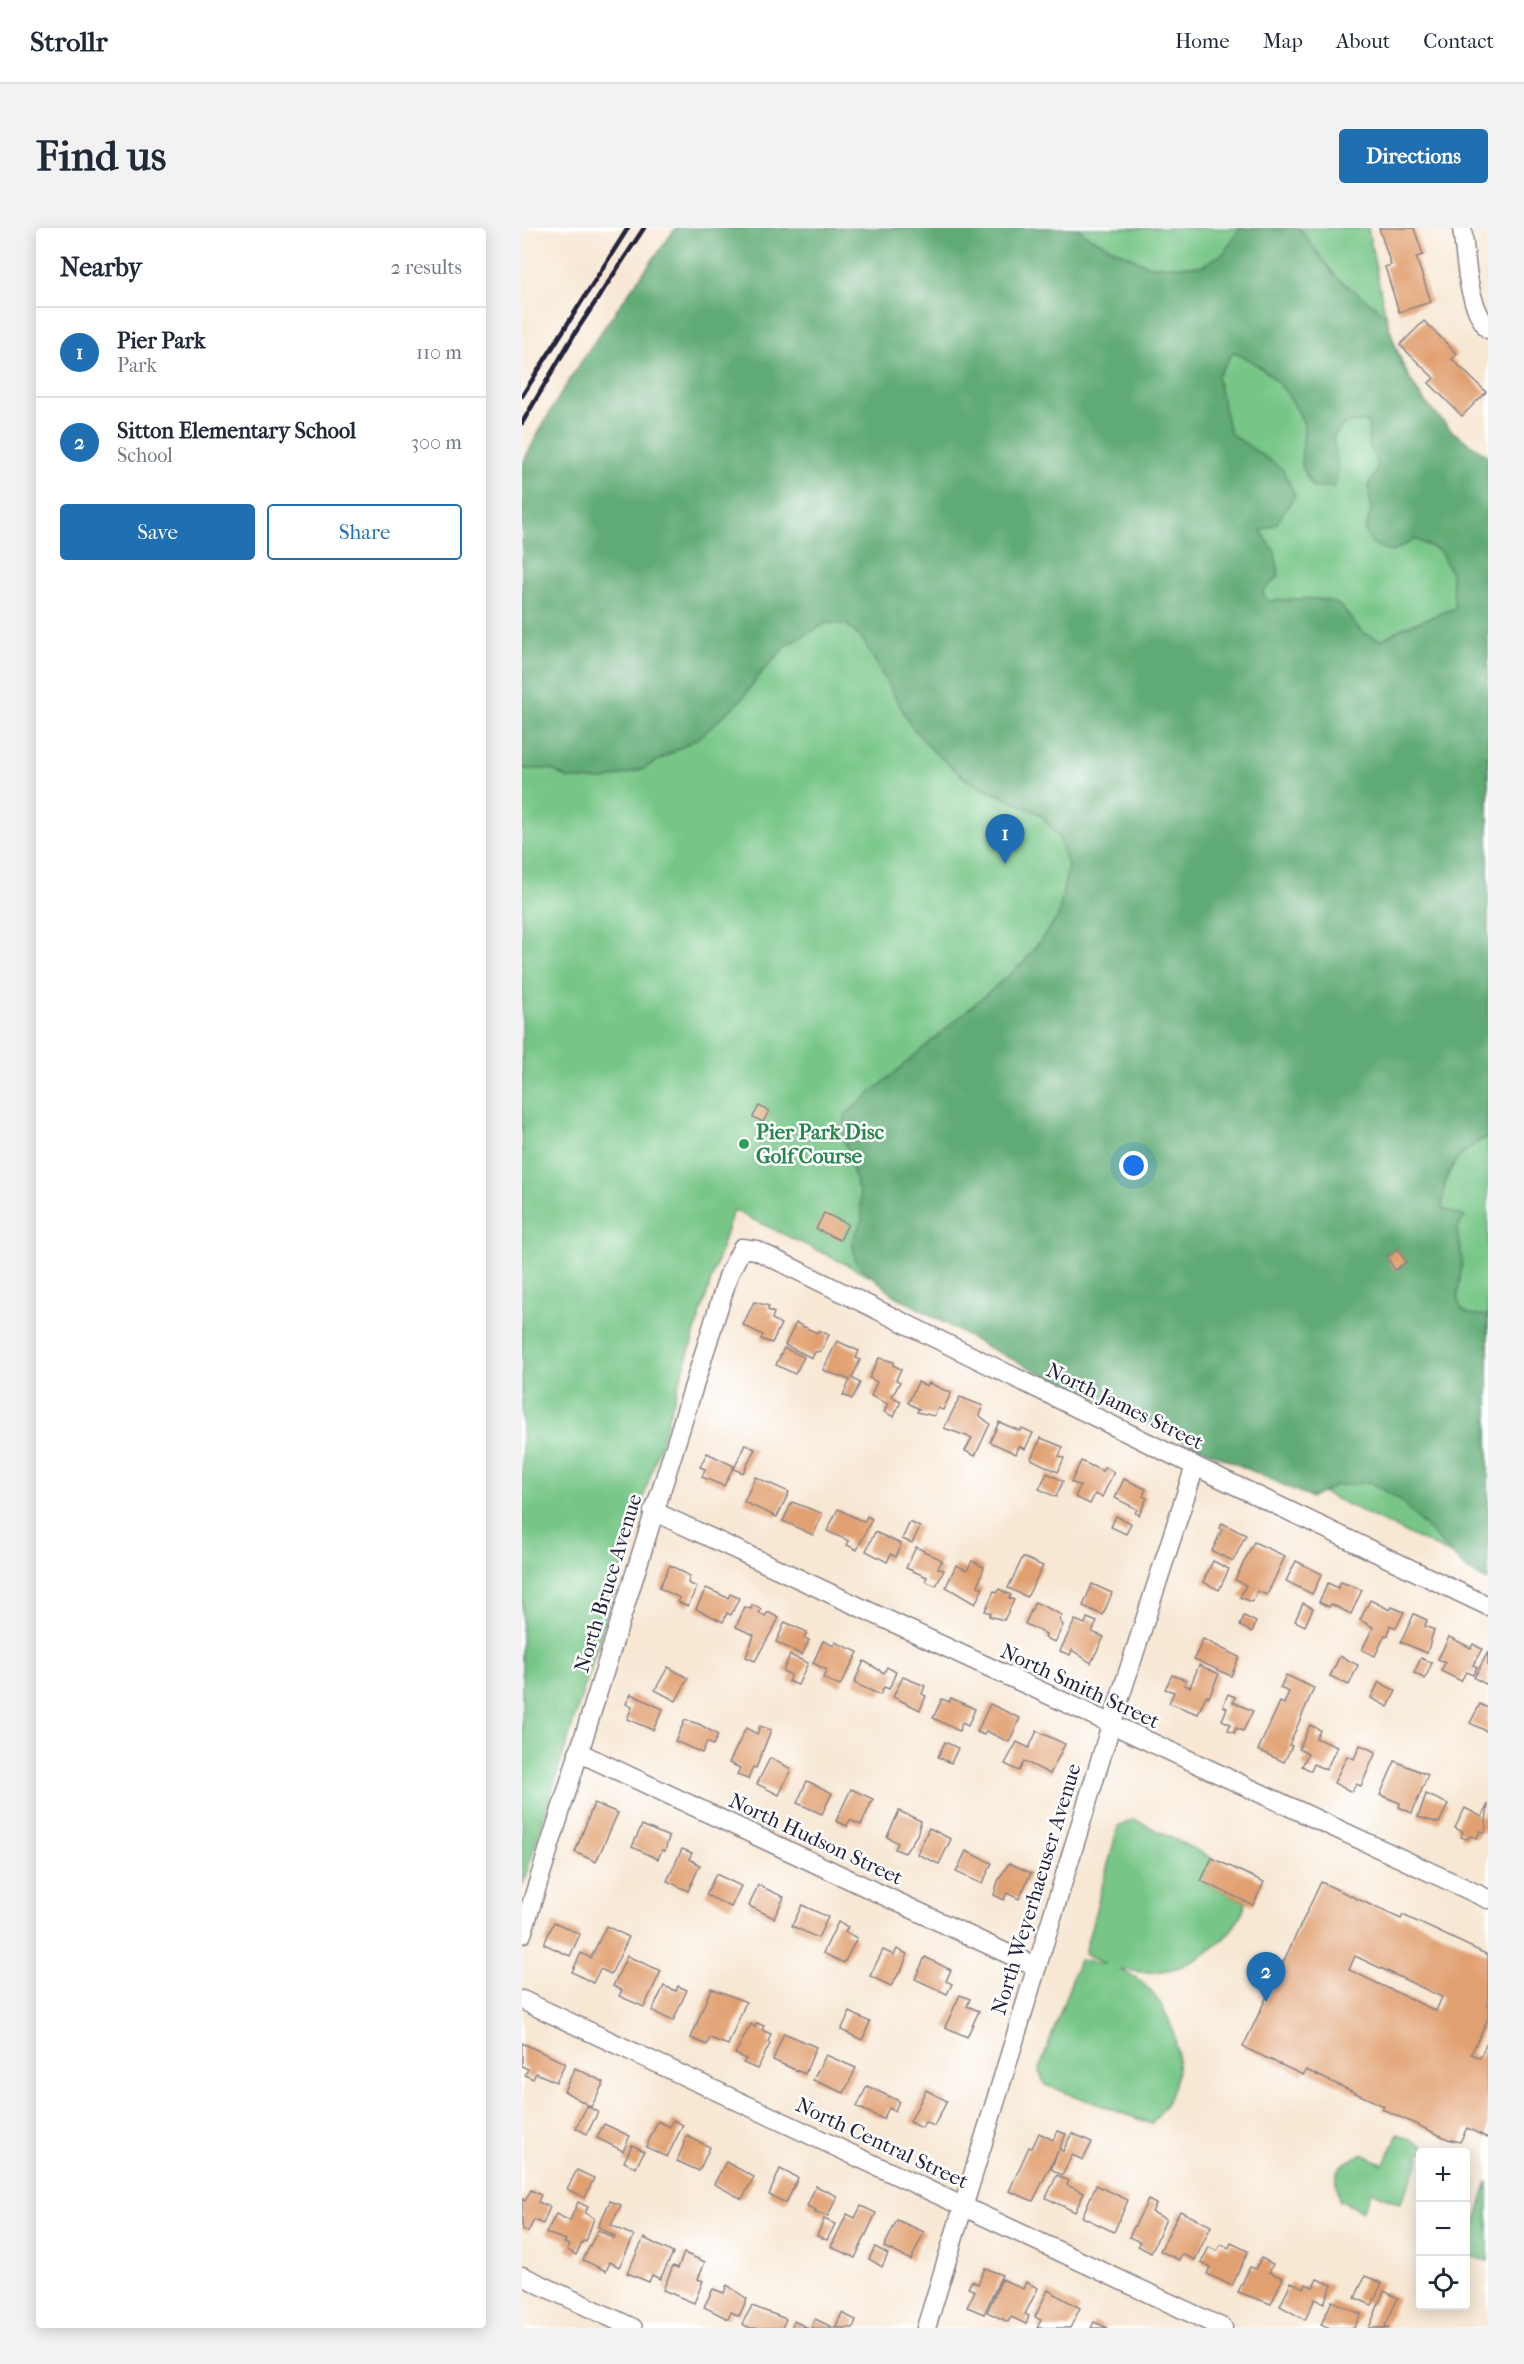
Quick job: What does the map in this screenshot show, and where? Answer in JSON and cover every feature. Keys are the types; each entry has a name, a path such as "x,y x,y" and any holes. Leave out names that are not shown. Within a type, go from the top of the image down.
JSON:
{"street":[{"path":"1462,228 1472,298 1479,317 1488,329"},
{"name":"North James Street","path":"742,1248 756,1250 1195,1466 1488,1606"},
{"name":"North Bruce Avenue","path":"522,1934 729,1274 742,1248"},
{"name":"North Weyerhaeuser Avenue","path":"926,2328 1111,1725 1195,1466"},
{"name":"North Smith Street","path":"653,1511 1488,1899"},
{"name":"North Hudson Street","path":"578,1752 1036,1967"},
{"name":"North Central Street","path":"522,2000 1223,2328"},
{"path":"522,2276 633,2328"}],"green space":[{"path":"676,228 1077,228 1091,238 1149,266 1202,266 1224,253 1240,228 1299,228 1336,277 1385,314 1401,365 1423,400 1453,432 1488,456 1488,1137 1467,1149 1453,1166 1445,1185 1443,1209 1465,1217 1457,1233 1462,1254 1458,1290 1460,1306 1465,1312 1474,1315 1488,1315 1488,1581 1468,1571 1399,1499 1370,1482 1335,1486 1312,1498 1126,1414 987,1347 894,1295 856,1262 852,1241 862,1220 860,1196 843,1135 845,1115 1024,962 1058,917 1068,866 1059,837 1040,814 967,780 934,752 912,727 863,640 846,624 826,623 786,646 760,674 742,699 700,737 643,769 605,780 569,779 550,769 522,769 522,465 574,373 613,314","holes":["1233,352 1253,362 1270,375 1291,400 1304,425 1302,464 1314,488 1335,487 1338,467 1333,437 1345,423 1368,422 1369,443 1377,467 1369,484 1371,512 1365,530 1372,544 1392,552 1415,539 1440,551 1451,573 1455,608 1402,628 1381,640 1361,631 1336,603 1317,599 1268,601 1262,592 1279,576 1275,552 1261,531 1276,524 1295,495 1282,469 1230,433 1217,377","1397,1249 1406,1262 1395,1269 1386,1256"]},
{"path":"694,228 1368,228 1381,296 1390,328 1400,358 1414,386 1433,412 1457,436 1488,456 1488,1572 733,1210 522,1887 522,518"},
{"path":"1134,1819 1212,1858 1202,1881 1246,1902 1240,1916 1222,1940 1197,1959 1168,1970 1149,1972 1120,1970 1138,1979 1151,1992 1161,2005 1174,2034 1177,2049 1175,2081 1168,2100 1152,2124 1045,2085 1039,2071 1079,1960 1105,1964 1084,1954 1118,1827"},
{"path":"1398,2134 1426,2147 1416,2148 1416,2168 1400,2204 1372,2191 1362,2211 1339,2200 1337,2175 1340,2166 1362,2154 1384,2164"},
{"path":"1488,2181 1488,2261 1470,2256 1470,2242"}],"building":[{"path":"1379,228 1414,228 1423,255 1416,257 1431,302 1399,312 1385,267 1391,265"},
{"path":"1424,321 1457,354 1452,359 1486,392 1462,416 1429,383 1434,378 1400,345"},
{"path":"759,1106 769,1111 763,1122 753,1117"},
{"path":"824,1213 848,1224 840,1240 816,1229"},
{"path":"1397,1249 1406,1262 1395,1270 1386,1256"},
{"path":"754,1302 769,1306 768,1310 774,1313 772,1319 781,1324 772,1343 761,1339 763,1335 743,1325"},
{"path":"796,1323 817,1333 819,1330 829,1335 821,1351 815,1352 812,1358 785,1345"},
{"path":"837,1341 859,1351 856,1358 860,1360 852,1378 860,1383 852,1399 843,1395 850,1380 823,1370"},
{"path":"784,1348 804,1357 795,1374 776,1365"},
{"path":"879,1358 894,1362 893,1365 901,1369 896,1380 900,1382 892,1397 901,1401 894,1417 884,1412 888,1404 871,1396 877,1382 869,1378"},
{"path":"918,1382 927,1386 929,1383 951,1393 943,1410 938,1408 934,1416 917,1412 919,1409 908,1403"},
{"path":"960,1397 983,1406 979,1415 990,1424 975,1456 965,1451 972,1438 944,1428"},
{"path":"999,1422 1020,1431 1022,1428 1033,1433 1025,1449 1019,1446 1016,1454 990,1442"},
{"path":"1041,1438 1063,1447 1059,1456 1064,1458 1058,1472 1031,1459"},
{"path":"745,1444 755,1449 743,1473 734,1469"},
{"path":"707,1453 734,1466 724,1486 702,1477 705,1469 700,1467"},
{"path":"1081,1461 1102,1471 1105,1467 1114,1472 1102,1497 1095,1494 1090,1504 1075,1497 1080,1486 1071,1482"},
{"path":"1047,1473 1063,1481 1056,1497 1039,1489"},
{"path":"755,1477 789,1492 777,1517 744,1502"},
{"path":"1124,1479 1146,1489 1143,1496 1147,1498 1139,1515 1135,1513 1137,1509 1115,1498"},
{"path":"792,1502 821,1513 822,1516 813,1535 783,1521"},
{"path":"838,1509 864,1522 867,1516 872,1519 857,1550 847,1545 849,1541 827,1531"},
{"path":"1116,1516 1131,1523 1126,1534 1111,1527"},
{"path":"910,1522 920,1527 912,1543 902,1539"},
{"path":"1222,1523 1246,1535 1233,1561 1212,1551 1222,1530 1220,1528"},
{"path":"875,1532 901,1544 896,1557 891,1554 887,1562 866,1551"},
{"path":"1254,1542 1285,1556 1267,1595 1257,1591 1252,1602 1240,1597 1246,1585 1235,1580"},
{"path":"916,1547 942,1560 938,1568 944,1570 936,1586 925,1581 927,1577 906,1568"},
{"path":"1023,1557 1043,1566 1027,1597 1008,1588"},
{"path":"972,1561 984,1567 978,1586 983,1588 975,1604 946,1587 956,1565 967,1570"},
{"path":"1213,1561 1229,1569 1219,1590 1203,1582"},
{"path":"1296,1561 1322,1574 1312,1594 1286,1581"},
{"path":"670,1565 690,1576 688,1583 697,1587 688,1606 678,1602 680,1598 659,1588"},
{"path":"1341,1582 1362,1590 1351,1614 1331,1604 1329,1607 1319,1602 1328,1583 1338,1588"},
{"path":"1092,1584 1112,1593 1103,1615 1083,1606"},
{"path":"706,1588 728,1598 730,1594 739,1598 731,1615 727,1613 723,1622 696,1609"},
{"path":"999,1589 1011,1595 1009,1598 1014,1600 1004,1620 989,1616 991,1613 985,1611 994,1591 997,1592"},
{"path":"1370,1600 1390,1610 1392,1607 1404,1612 1396,1628 1390,1625 1388,1636 1385,1635 1375,1656 1362,1650 1373,1627 1360,1620"},
{"path":"1035,1602 1062,1615 1059,1620 1063,1625 1055,1642 1045,1638 1046,1634 1025,1624"},
{"path":"1303,1603 1313,1608 1305,1626 1295,1621"},
{"path":"752,1605 761,1609 759,1613 765,1616 768,1612 779,1618 755,1661 746,1657 754,1635 736,1627 745,1607 751,1609"},
{"path":"1414,1614 1427,1620 1425,1626 1434,1630 1427,1653 1401,1642"},
{"path":"1244,1616 1256,1622 1252,1632 1240,1626"},
{"path":"1087,1618 1097,1622 1092,1632 1104,1637 1091,1663 1072,1650 1070,1655 1060,1651 1075,1620 1085,1624"},
{"path":"785,1622 807,1632 804,1638 809,1640 802,1655 776,1642"},
{"path":"1449,1637 1471,1648 1473,1644 1482,1649 1473,1665 1477,1667 1473,1675 1466,1672 1461,1681 1441,1671 1445,1663 1438,1659"},
{"path":"1203,1639 1239,1657 1231,1676 1194,1659"},
{"path":"823,1641 834,1646 835,1642 858,1652 840,1686 823,1678 827,1670 813,1663"},
{"path":"1488,1652 1488,1682 1486,1684 1474,1678"},
{"path":"790,1655 808,1663 798,1685 788,1681 791,1675 783,1671"},
{"path":"1340,1656 1358,1665 1349,1685 1330,1676"},
{"path":"1421,1658 1432,1663 1425,1679 1414,1673"},
{"path":"864,1661 884,1673 887,1667 896,1672 889,1689 884,1687 880,1695 854,1683"},
{"path":"1199,1665 1219,1674 1209,1697 1206,1696 1198,1714 1169,1703 1174,1692 1165,1689 1172,1675 1186,1680 1184,1685 1190,1687"},
{"path":"668,1667 688,1678 676,1701 655,1690"},
{"path":"1286,1675 1314,1688 1284,1762 1258,1750 1280,1702 1284,1704 1289,1692 1280,1688"},
{"path":"903,1677 925,1686 922,1694 926,1696 920,1710 893,1697"},
{"path":"1379,1682 1396,1691 1388,1707 1371,1698"},
{"path":"631,1694 663,1709 653,1730 627,1719 632,1707 626,1704"},
{"path":"1228,1694 1235,1697 1233,1702 1253,1711 1243,1731 1236,1728 1234,1733 1228,1730 1230,1724 1222,1720 1227,1708 1223,1706"},
{"path":"951,1698 975,1709 968,1726 962,1723 959,1731 933,1718 942,1699 949,1702"},
{"path":"990,1704 1020,1718 1009,1742 986,1731 984,1735 977,1732"},
{"path":"1480,1704 1488,1708 1488,1732 1470,1723"},
{"path":"685,1720 699,1724 718,1735 713,1745 707,1742 702,1753 675,1741"},
{"path":"1310,1725 1320,1730 1316,1738 1337,1747 1326,1770 1314,1764 1311,1771 1302,1766 1308,1754 1299,1749"},
{"path":"760,1726 771,1730 756,1768 753,1767 748,1779 737,1775 740,1768 729,1763 746,1728 757,1734"},
{"path":"1037,1731 1065,1744 1050,1774 1024,1761 1019,1771 1005,1764 1017,1742 1029,1748"},
{"path":"945,1742 958,1748 951,1763 938,1757"},
{"path":"1360,1745 1376,1752 1361,1786 1356,1784 1352,1792 1334,1783 1347,1756 1354,1759"},
{"path":"770,1758 791,1769 779,1795 757,1784"},
{"path":"1395,1761 1428,1775 1412,1813 1399,1807 1400,1803 1380,1795"},
{"path":"807,1781 832,1793 822,1814 797,1803"},
{"path":"851,1789 873,1799 861,1825 850,1820 847,1826 836,1821"},
{"path":"1426,1794 1448,1804 1439,1823 1418,1817"},
{"path":"594,1803 618,1813 596,1862 575,1852"},
{"path":"1488,1804 1485,1833 1480,1831 1477,1838 1461,1837 1463,1832 1455,1828 1465,1808 1482,1817"},
{"path":"899,1811 921,1821 917,1835 905,1853 895,1849 898,1843 887,1837"},
{"path":"642,1825 669,1837 665,1851 662,1850 658,1859 632,1847"},
{"path":"929,1828 951,1839 939,1864 917,1854"},
{"path":"682,1849 692,1853 689,1859 700,1865 688,1891 667,1881"},
{"path":"966,1851 992,1863 982,1884 956,1872"},
{"path":"1212,1858 1264,1882 1253,1905 1201,1881"},
{"path":"1009,1863 1031,1873 1019,1899 1007,1893 1004,1900 994,1895 998,1881"},
{"path":"716,1874 741,1886 731,1907 706,1895"},
{"path":"1321,1882 1401,1919 1403,1915 1488,1955 1488,2019 1471,2054 1480,2058 1486,2044 1488,2046 1488,2138 1467,2128 1460,2142 1448,2139 1382,2109 1384,2106 1306,2070 1303,2075 1243,2047","holes":["1355,1956 1442,1997 1436,2011 1349,1970"]},
{"path":"758,1885 784,1897 774,1918 749,1906"},
{"path":"802,1905 828,1917 818,1938 792,1926"},
{"path":"554,1922 580,1934 570,1956 544,1944"},
{"path":"838,1922 848,1927 845,1932 857,1938 844,1963 823,1953"},
{"path":"606,1926 629,1937 611,1974 600,1969 593,1983 572,1972 581,1953 591,1958"},
{"path":"897,1949 907,1954 903,1967 891,1986 870,1976 883,1950 894,1955"},
{"path":"627,1956 661,1971 644,2007 619,1996 622,1990 613,1986"},
{"path":"925,1957 951,1970 946,1981 952,1984 947,1994 915,1979"},
{"path":"664,1986 676,1991 678,1986 687,1990 673,2021 652,2011"},
{"path":"711,1988 746,2002 728,2045 710,2038 707,2045 691,2038"},
{"path":"960,1995 970,1999 967,2006 979,2011 967,2037 945,2027"},
{"path":"850,2012 870,2022 862,2040 841,2030"},
{"path":"757,2023 764,2026 762,2030 771,2034 768,2042 770,2044 757,2069 743,2063 746,2059 735,2054 751,2024 755,2027"},
{"path":"784,2033 816,2047 805,2074 773,2060"},
{"path":"522,2043 565,2063 556,2082 536,2073 533,2079 525,2075 528,2069 522,2066"},
{"path":"826,2055 856,2068 844,2093 813,2080"},
{"path":"575,2068 604,2082 591,2107 564,2091"},
{"path":"867,2086 899,2101 895,2111 889,2108 883,2119 857,2107"},
{"path":"926,2090 947,2101 934,2126 925,2122 922,2128 910,2122"},
{"path":"587,2106 598,2112 587,2134 576,2128"},
{"path":"673,2120 683,2125 667,2157 646,2147 658,2121 670,2127"},
{"path":"604,2124 630,2136 623,2151 597,2138"},
{"path":"1058,2131 1066,2134 1059,2149 1063,2151 1072,2133 1092,2142 1083,2160 1072,2155 1062,2175 1051,2169 1058,2151 1033,2201 1009,2191 1029,2147 1032,2148 1039,2133 1053,2140"},
{"path":"687,2136 710,2147 699,2171 677,2161"},
{"path":"632,2145 644,2151 636,2168 624,2162"},
{"path":"726,2162 754,2177 742,2199 714,2184"},
{"path":"780,2169 798,2178 786,2203 769,2195"},
{"path":"577,2170 594,2178 585,2198 567,2189"},
{"path":"1057,2175 1069,2181 1067,2185 1084,2193 1075,2212 1046,2198"},
{"path":"1096,2185 1128,2200 1114,2232 1082,2217"},
{"path":"816,2186 837,2196 828,2216 815,2213 816,2210 807,2206"},
{"path":"531,2190 541,2195 538,2202 550,2207 543,2224 534,2220 528,2232 522,2230 522,2199 525,2201"},
{"path":"1148,2200 1156,2204 1152,2212 1166,2219 1151,2253 1138,2246 1140,2242 1129,2237"},
{"path":"610,2201 621,2205 611,2225 634,2236 619,2267 610,2262 606,2271 583,2260 598,2230 614,2238 615,2236 598,2227"},
{"path":"578,2202 588,2207 585,2213 594,2218 586,2242 583,2241 576,2255 567,2250 569,2245 564,2243 566,2240 546,2233 556,2214 570,2221"},
{"path":"861,2206 876,2213 855,2258 831,2247 847,2214 855,2218"},
{"path":"1180,2211 1211,2226 1195,2260 1182,2254 1179,2260 1160,2251"},
{"path":"824,2219 835,2224 827,2240 817,2236"},
{"path":"897,2220 924,2232 911,2260 884,2247"},
{"path":"644,2238 673,2253 660,2279 652,2275 649,2282 627,2273"},
{"path":"1231,2243 1248,2251 1232,2286 1207,2274 1210,2267 1201,2263 1209,2247 1217,2251 1221,2244 1229,2248"},
{"path":"875,2247 888,2254 882,2267 869,2259"},
{"path":"684,2253 705,2262 698,2279 703,2281 694,2303 663,2290 673,2266 678,2268"},
{"path":"1261,2258 1273,2264 1269,2272 1283,2278 1271,2304 1238,2292 1250,2267 1256,2269"},
{"path":"985,2268 1002,2275 984,2314 967,2307 975,2291 968,2288 972,2281 978,2284"},
{"path":"1365,2276 1382,2283 1372,2305 1355,2298"},
{"path":"1002,2279 1023,2289 1026,2282 1038,2288 1025,2314 1029,2316 1026,2324 1011,2317 1008,2322 987,2312"},
{"path":"1317,2279 1332,2285 1324,2303 1315,2299 1305,2320 1280,2306 1291,2282 1304,2288 1306,2284 1313,2287"},
{"path":"727,2285 747,2299 739,2316 731,2312 728,2319 704,2307 713,2289 724,2293"},
{"path":"1048,2290 1080,2308 1070,2328 1037,2328 1041,2320 1035,2317"},
{"path":"1384,2291 1398,2298 1385,2326 1390,2328 1369,2328"},
{"path":"1332,2301 1361,2314 1354,2328 1327,2328 1321,2325"},
{"path":"752,2306 786,2319 782,2328 750,2328 742,2324"},
{"path":"842,2313 856,2320 853,2328 835,2328"},
{"path":"815,2319 834,2328 811,2328"},
{"path":"794,2321 808,2328 791,2328"},
{"path":"1094,2322 1108,2328 1091,2328"}],"railway":[{"path":"522,396 628,228"},
{"path":"522,423 575,333 644,228"}],"place":[{"name":"Pier Park","path":"1005,864"},
{"name":"Pier Park Disc Golf Course","path":"744,1144"},
{"name":"Sitton Elementary School","path":"1266,2002"}]}
